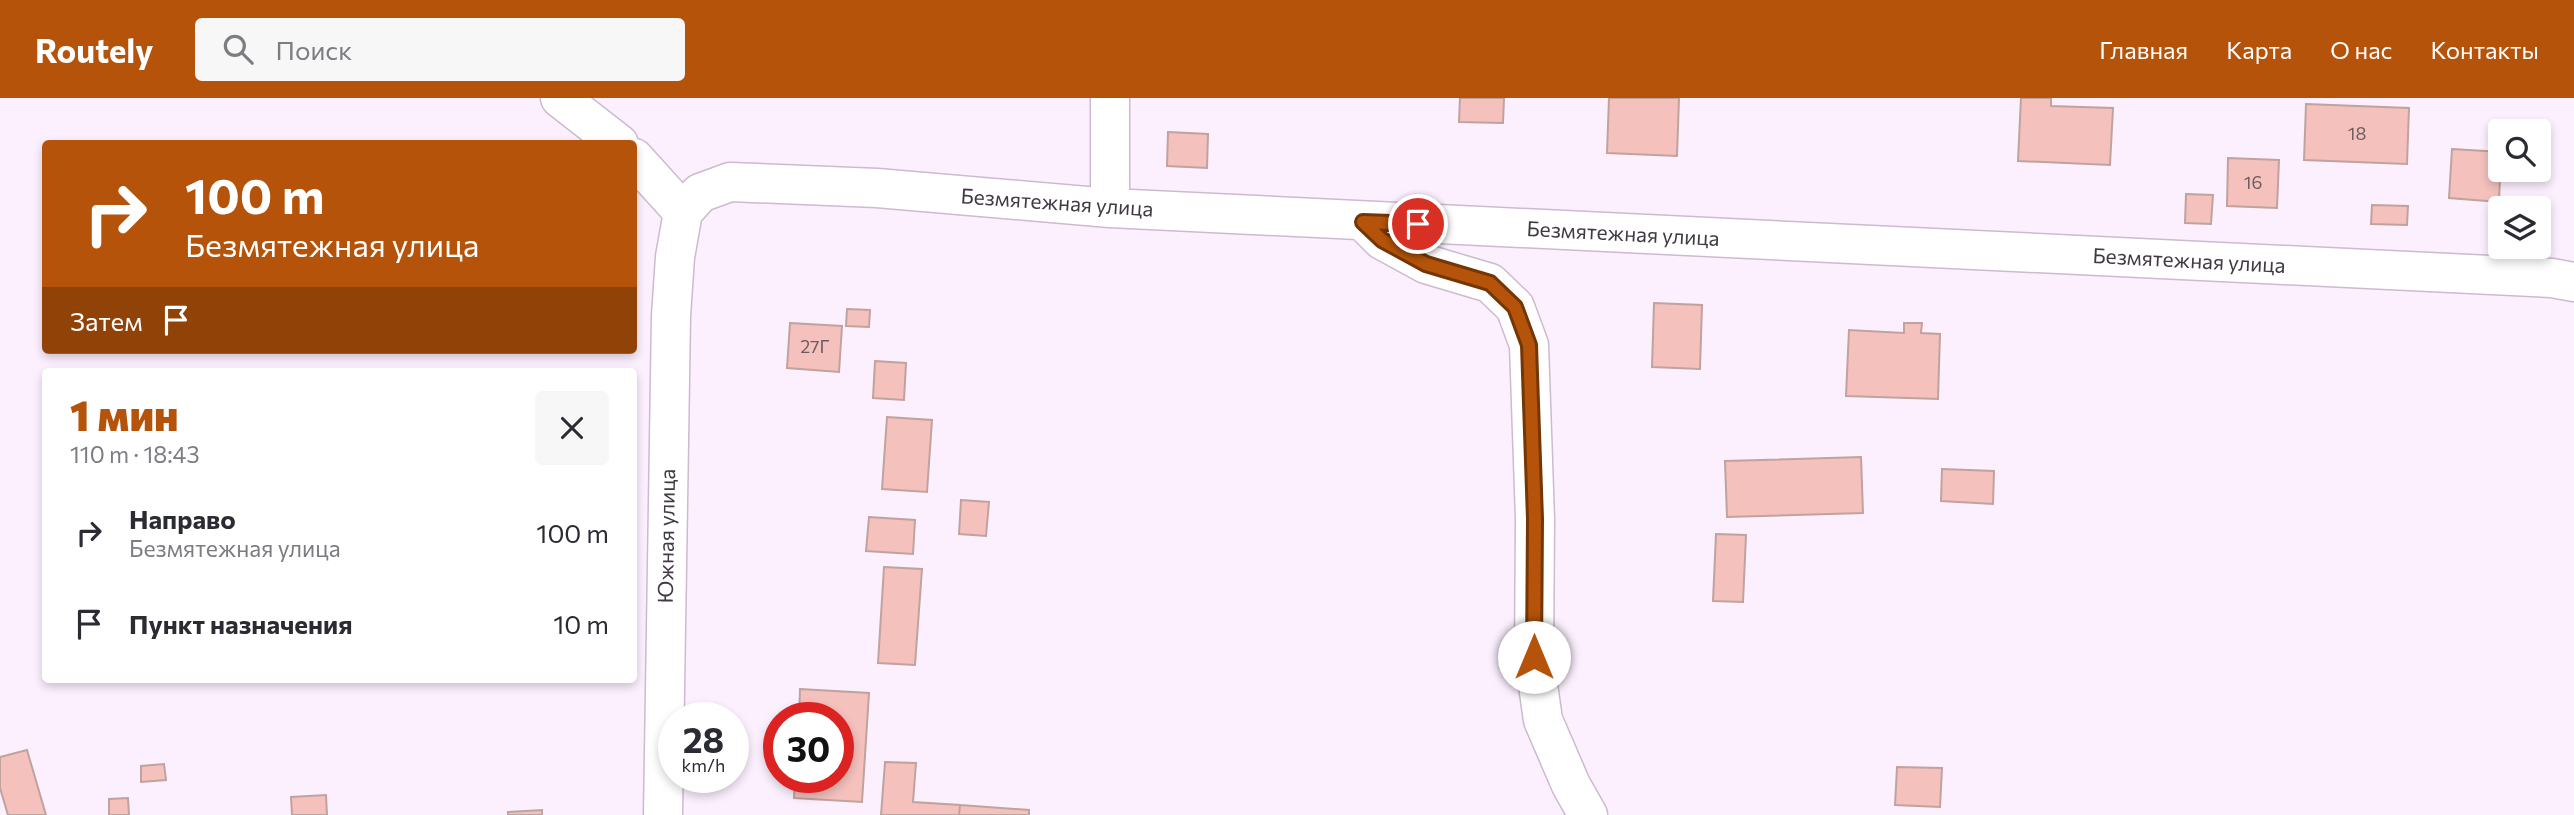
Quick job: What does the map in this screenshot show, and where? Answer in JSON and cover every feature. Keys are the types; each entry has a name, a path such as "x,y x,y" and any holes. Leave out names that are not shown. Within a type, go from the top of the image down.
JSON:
{"street":[{"path":"560,98 614,140"},
{"path":"1110,98 1110,208"},
{"path":"637,161 683,212"},
{"name":"Безмятежная улица","path":"683,212 700,193 730,182 877,188 1110,208 1363,222 2552,278 2574,282"},
{"name":"Южная улица","path":"663,815 671,316 675,257 683,212"},
{"path":"1363,222 1382,240 1426,264 1490,283 1515,307 1529,345 1535,519 1534,657 1544,720 1571,785 1588,815"}],"building":[{"path":"1460,98 1504,98 1503,123 1459,122"},
{"path":"1609,98 1679,98 1677,156 1607,153"},
{"path":"2021,98 2051,98 2051,106 2113,108 2110,165 2018,161"},
{"path":"2306,104 2409,108 2407,164 2304,160"},
{"path":"1168,132 1208,134 1207,168 1167,166"},
{"path":"2452,149 2488,151 2488,182 2500,182 2499,196 2488,196 2488,201 2449,198"},
{"path":"2228,158 2279,160 2277,208 2227,206"},
{"path":"2186,194 2213,195 2211,224 2185,223"},
{"path":"2372,205 2408,206 2407,225 2371,224"},
{"path":"1654,303 1702,305 1700,369 1652,367"},
{"path":"847,309 870,310 869,327 846,326"},
{"path":"790,323 842,326 839,372 787,368"},
{"path":"1904,323 1922,323 1921,333 1940,334 1938,399 1846,396 1849,330 1904,333"},
{"path":"875,361 906,363 904,400 873,398"},
{"path":"887,417 932,420 927,492 882,489"},
{"path":"1861,457 1863,513 1727,517 1725,461"},
{"path":"1942,469 1994,471 1993,504 1941,501"},
{"path":"961,500 989,502 986,536 959,534"},
{"path":"869,517 915,520 913,554 866,551"},
{"path":"1716,534 1746,535 1743,602 1713,601"},
{"path":"884,567 922,569 915,665 878,663"},
{"path":"800,689 869,693 862,802 794,798 794,793 854,793 854,702 800,702"},
{"path":"27,750 46,815 8,815 0,788 0,757"},
{"path":"885,762 916,763 913,802 960,805 959,815 881,815"},
{"path":"164,764 166,780 141,782 141,766"},
{"path":"1897,767 1942,768 1940,807 1895,805"},
{"path":"326,795 327,815 292,815 291,797"},
{"path":"128,798 129,815 109,815 109,799"},
{"path":"960,805 1029,810 1029,815 959,815"},
{"path":"542,810 542,815 508,815 508,812"}],"route":[{"path":"1418,224 1363,222 1382,240 1426,264 1490,283 1515,307 1529,345 1535,519 1534,657"}]}
